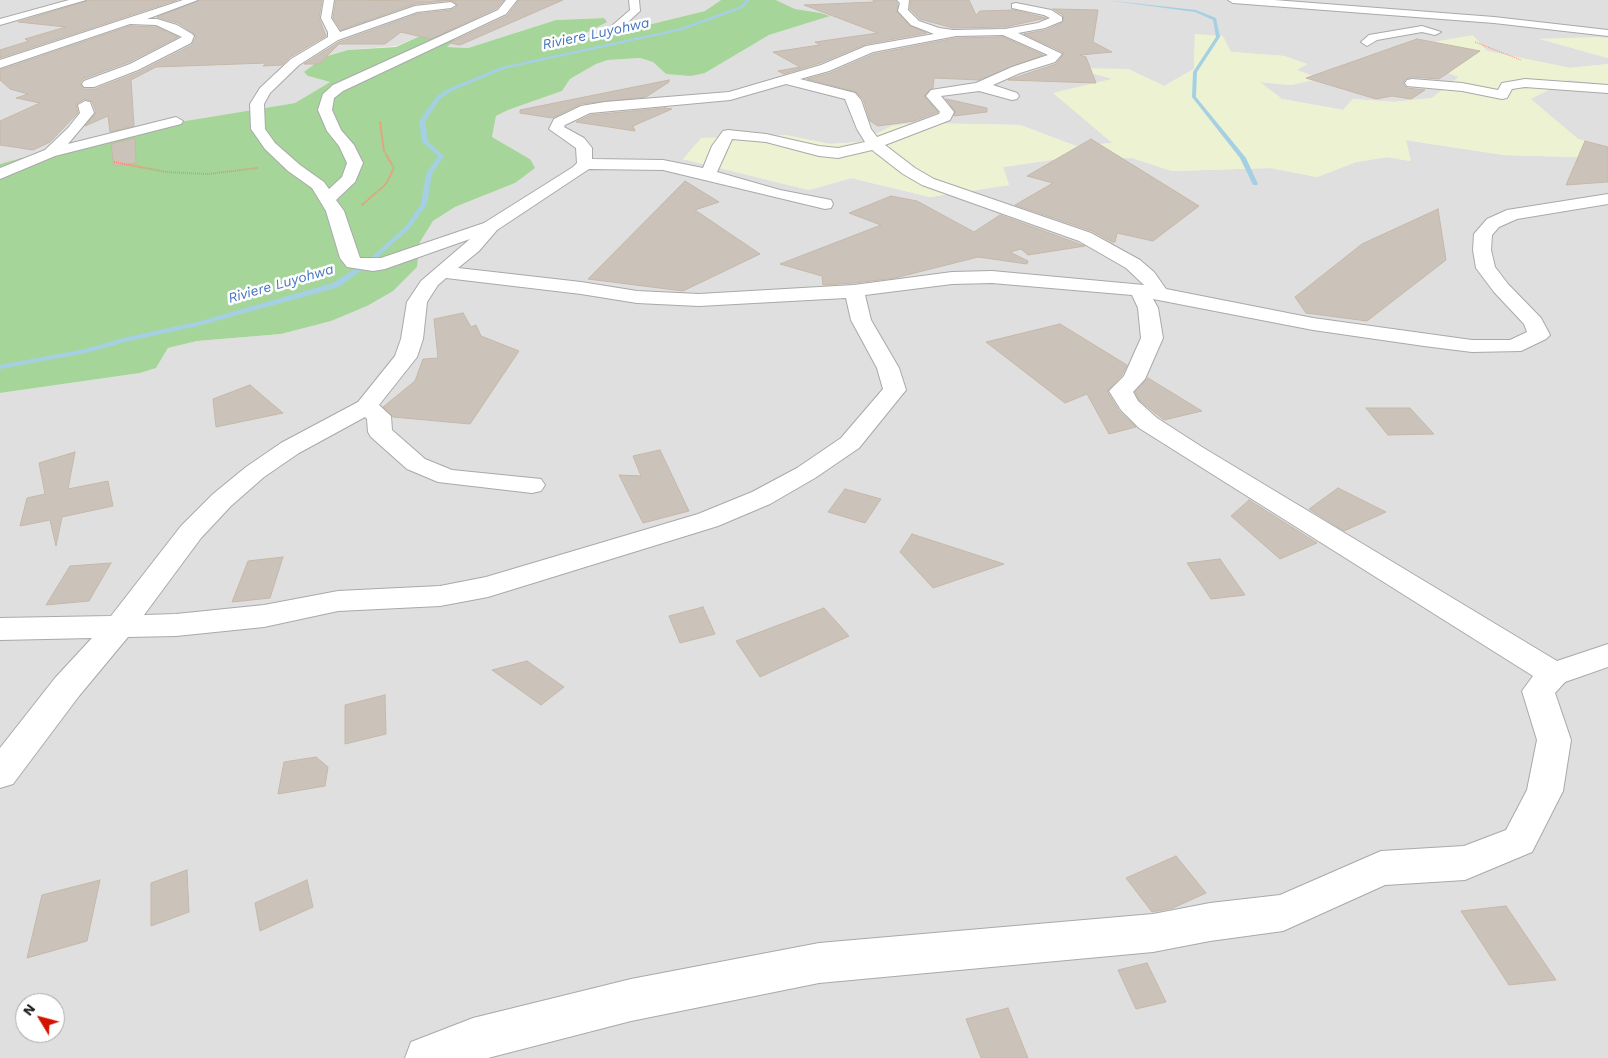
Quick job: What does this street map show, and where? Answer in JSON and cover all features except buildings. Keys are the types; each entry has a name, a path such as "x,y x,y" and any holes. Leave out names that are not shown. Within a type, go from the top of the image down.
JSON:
{"street":[{"path":"0,22 81,0"},
{"path":"0,64 193,0"},
{"path":"329,0 326,18 334,32 334,38"},
{"path":"326,200 349,179 355,163 346,144 334,131 325,110 328,97 338,88 502,12 512,0"},
{"path":"610,33 635,11 634,0"},
{"path":"902,0 905,2 903,11 916,23 937,31 956,33 1004,32 1041,26 1058,19 1047,12 1016,6"},
{"path":"1233,0 1494,20 1608,33"},
{"path":"451,4 415,9 334,38 295,62 265,91 257,104 258,129 270,146 294,168 318,185 326,200 336,211 350,258 354,263 373,265 400,258 491,226 579,170 585,164 586,154 579,141 556,129 559,122 569,115 606,106 731,116 766,138 819,151 838,153 856,150 944,117 947,112 932,96 936,93 979,87 1016,70 1051,59 1056,54 1004,32"},
{"path":"89,84 152,59 187,41 188,36 184,32 157,22 120,23"},
{"path":"1367,42 1373,37 1422,29 1444,34"},
{"path":"708,174 731,116 786,80 825,68 870,49 956,33"},
{"path":"786,80 850,96 854,100 864,128 874,144 908,171 928,182 1085,237 1133,264 1147,276 1149,291 1148,308 1152,338 1134,379 1121,391 1129,405 1148,422 1193,452 1554,674"},
{"path":"1412,83 1462,88 1502,95 1507,86 1525,83 1608,88"},
{"path":"979,87 997,90 1012,96"},
{"path":"50,154 74,131 87,113 85,105"},
{"path":"0,174 50,154 176,121"},
{"path":"0,158 21,158"},
{"path":"585,164 663,165 708,174 777,194 825,204"},
{"path":"441,272 581,288 636,297 699,300 854,291 952,278 992,277 1054,281 1149,291 1313,324 1472,346 1513,346 1539,335 1534,322 1501,288 1486,268 1482,250 1483,234 1493,224 1513,214 1608,199"},
{"path":"0,774 67,688 120,626 191,532 222,500 255,472 290,448 366,407 406,357 412,339 417,302 431,281 474,247 491,226"},
{"path":"0,629 176,625 264,616 338,602 440,596 488,587 708,520 761,498 806,473 850,443 895,390 888,368 860,320 854,291"},
{"path":"366,407 379,416 380,432 416,464 447,477 532,484"},
{"path":"0,642 30,629"},
{"path":"427,1058 473,1040 631,1000 819,963 1153,933 1210,922 1283,913 1381,868 1465,864 1519,840 1545,791 1554,740 1538,691 1554,674 1608,655"}],"path":[{"path":"110,162 166,172 208,174 256,168 294,168"}],"shaded area":[{"path":"0,0 721,0 705,11 593,38 585,38 584,34 606,22 603,18 556,20 468,48 446,47 422,35 396,46 348,50 324,57 308,76 330,82 295,103 106,134 0,164"},
{"path":"776,0 1608,0 1608,38 1541,39 1608,58 1608,64 1570,68 1487,51 1479,43 1390,51 1459,77 1432,98 1394,102 1353,99 1343,110 1282,99 1259,82 1291,85 1319,78 1296,70 1307,64 1284,56 1231,52 1195,34 1194,69 1164,86 1128,69 1077,69 1113,79 1054,93 1113,143 1076,146 1020,125 916,123 892,126 860,142 830,144 785,135 683,159 809,190 851,178 930,197 1009,185 1003,167 1058,159 1132,158 1172,171 1271,168 1317,177 1356,162 1387,157 1410,161 1405,140 1504,155 1608,158 1608,1058 0,1058 0,393 140,373 156,368 168,348 197,341 281,334 330,321 367,306 417,267 420,242 433,221 455,207 515,183 530,159 492,137 496,116 562,91 570,79 596,64 608,60 640,58 653,62 666,74 705,73 769,35 829,16 795,9"},
{"path":"1568,80 1608,84 1608,147 1578,139 1530,99"}],"green space":[{"path":"721,0 776,0 795,9 830,16 769,35 705,73 691,76 666,74 653,62 640,58 608,60 596,64 570,79 562,91 496,116 492,137 530,159 535,168 515,183 455,207 433,221 420,242 417,267 393,291 367,306 331,321 281,334 197,341 168,348 156,368 140,373 0,393 0,164 106,134 295,103 330,82 308,76 304,72 324,57 348,50 396,47 422,35 441,31 460,34 447,47 468,48 556,20 604,18 607,22 584,34 585,38 594,38 705,11"},
{"path":"1195,34 1223,36 1231,52 1284,56 1307,64 1297,70 1320,79 1291,85 1260,82 1282,99 1343,110 1353,99 1394,102 1432,98 1459,77 1389,50 1473,35 1487,51 1570,68 1608,64 1608,84 1568,80 1531,99 1578,139 1608,147 1608,158 1504,155 1406,140 1411,161 1387,157 1356,162 1317,177 1271,168 1172,171 1132,158 1058,159 1003,167 1009,185 930,197 851,178 809,190 683,159 701,138 785,135 830,144 860,142 892,126 916,123 1020,125 1076,146 1112,143 1053,93 1112,79 1075,68 1128,69 1164,86 1194,69"},
{"path":"1608,38 1608,58 1539,39"}],"waterway":[{"name":"Riviere Luyohwa","path":"0,367 86,351 127,339 198,324 336,285 368,263 408,227 424,204 429,174 441,156 425,142 422,121 439,97 450,90 503,68 682,29 742,7 748,0"},
{"path":"1107,0 1196,11 1215,19 1218,37 1195,72 1194,97 1243,158 1255,184"}]}
